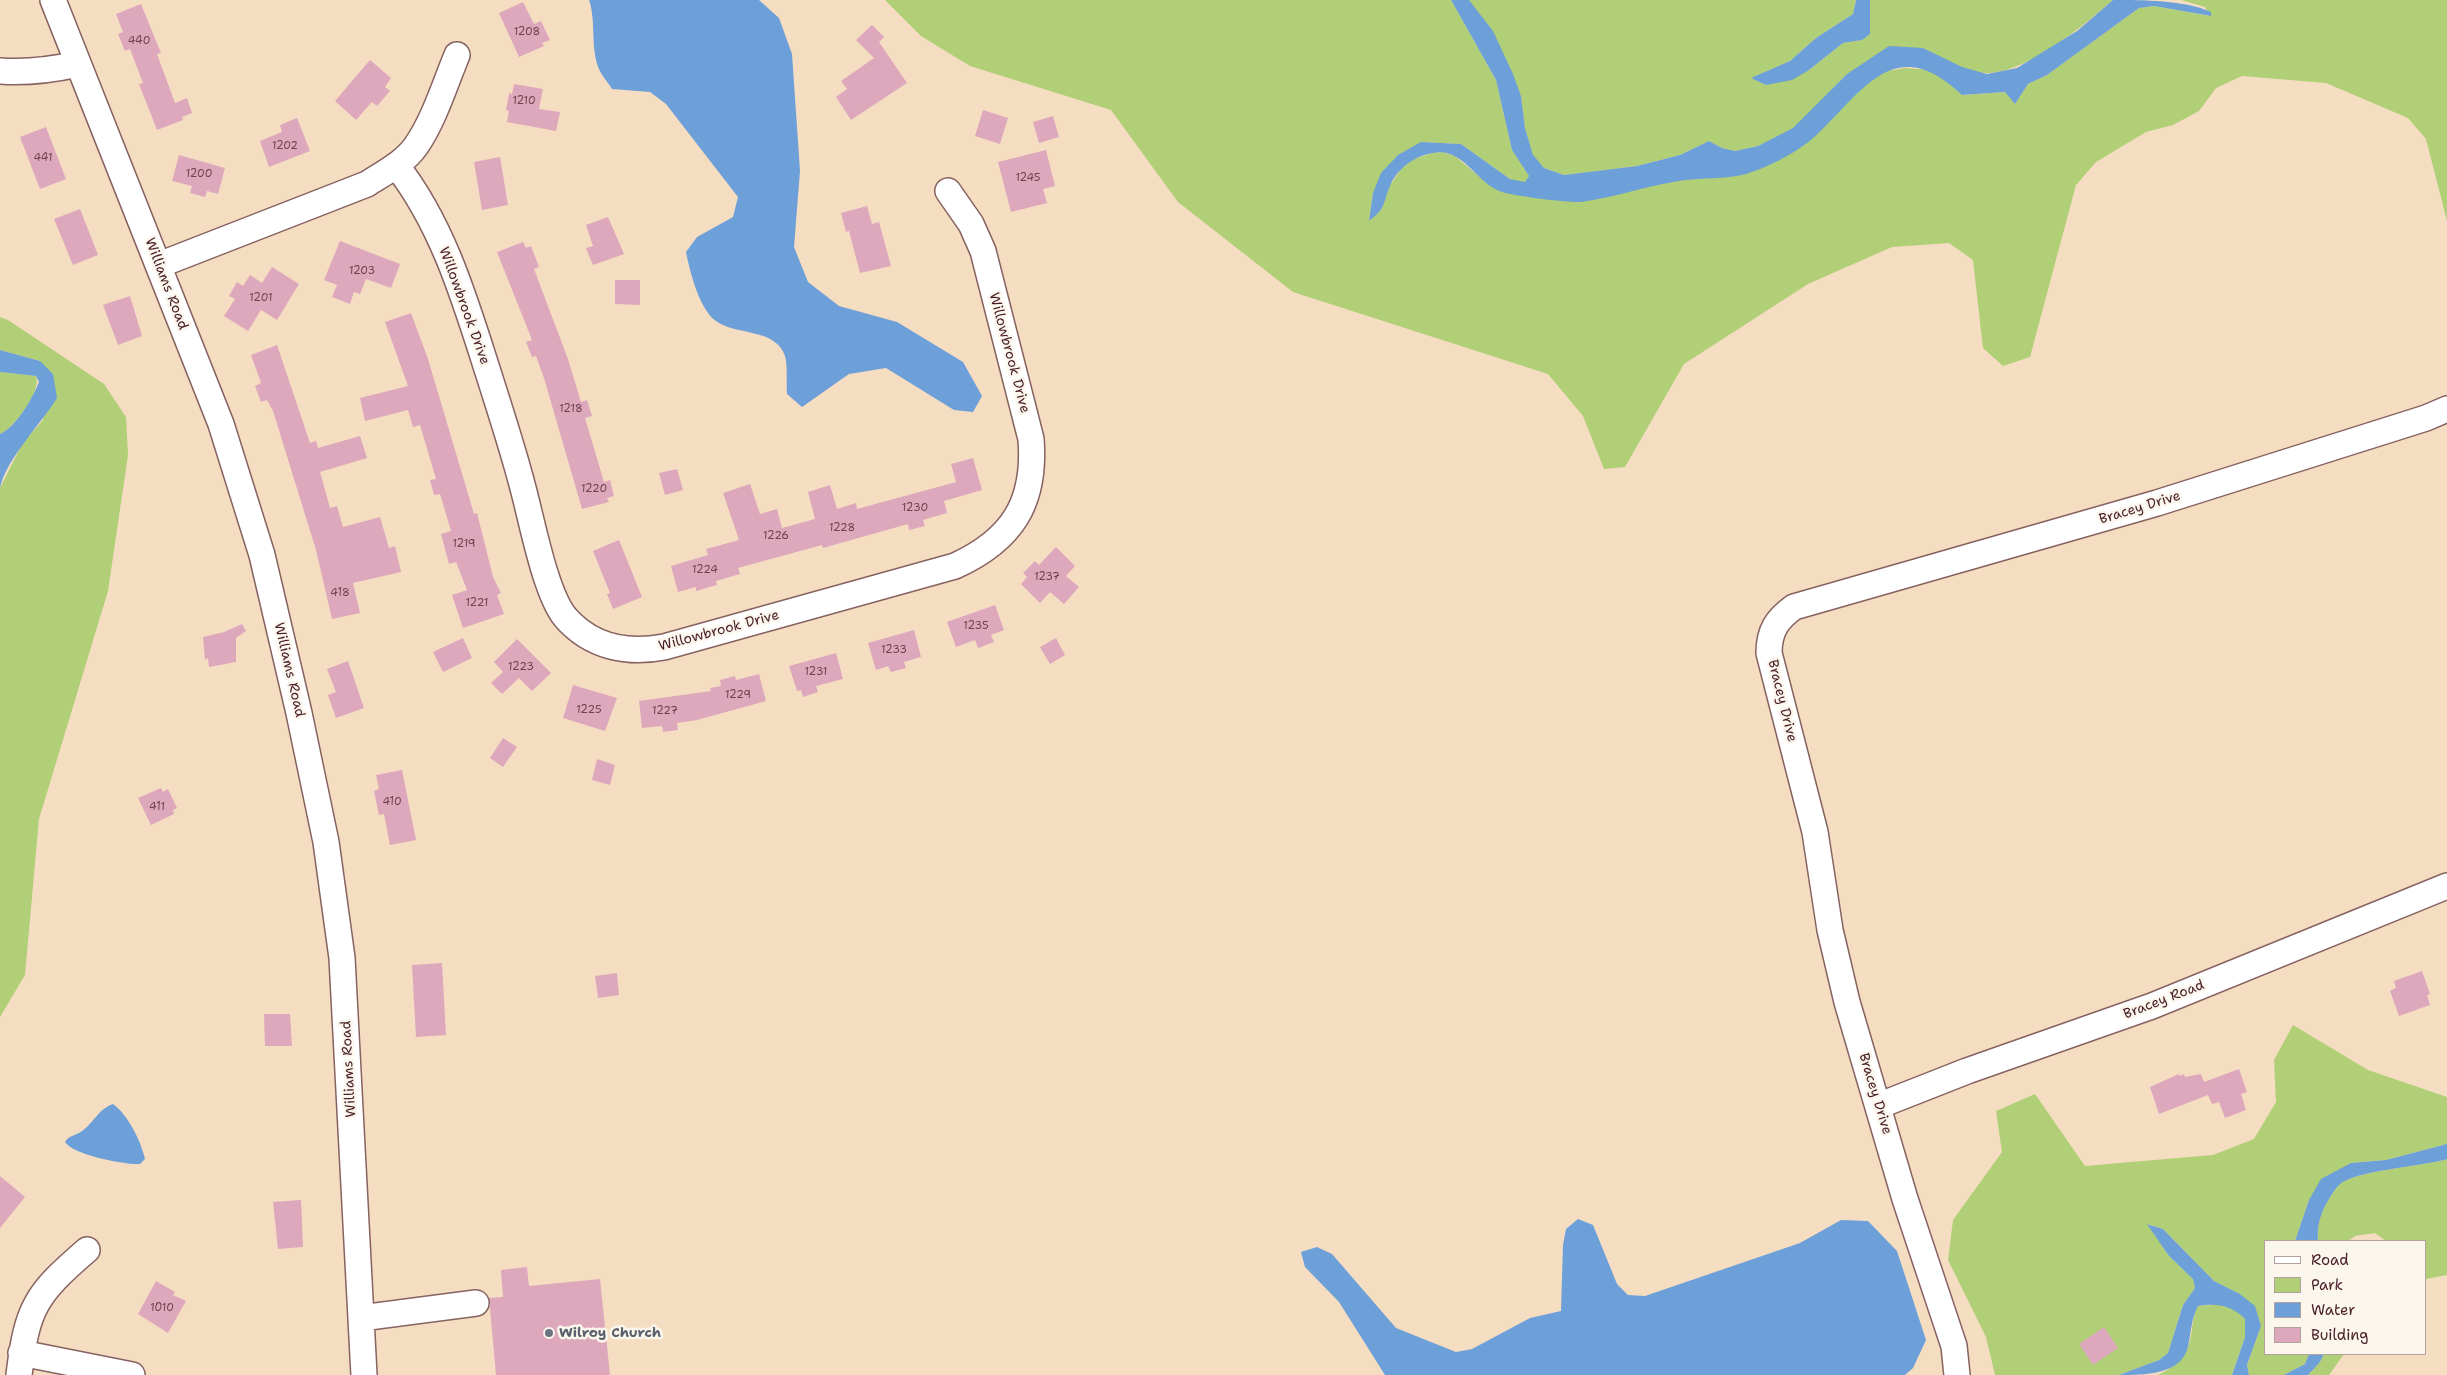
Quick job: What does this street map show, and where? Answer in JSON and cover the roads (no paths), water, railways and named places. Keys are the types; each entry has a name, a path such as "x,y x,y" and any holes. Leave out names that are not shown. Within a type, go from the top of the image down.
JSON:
{"street":[{"name":"Williams Road","path":"52,0 221,424 262,555 326,842 342,958 364,1375"},
{"path":"159,265 367,184 396,166 415,147 425,131 457,55"},
{"path":"0,71 48,71 78,64"},
{"name":"Willowbrook Drive","path":"396,166 414,188 432,219 472,324 518,468 552,593 564,615 575,627 592,639 608,646 626,650 664,647 955,566 984,551 997,541 1014,522 1023,506 1030,482 1033,458 1032,439 982,250 972,224 948,191"},
{"name":"Bracey Drive","path":"1956,1375 1954,1346 1905,1199 1847,1002 1830,930 1815,832 1769,653 1769,641 1773,627 1782,616 1794,607 2157,503 2426,418 2447,409"},
{"name":"Bracey Road","path":"1878,1106 1967,1071 2152,1006 2447,886"},
{"path":"87,1250 55,1278 32,1308 25,1331 20,1364 132,1375"},
{"path":"361,1318 476,1303"}],"water":[{"path":"589,0 759,0 779,18 792,54 800,171 794,247 808,282 839,306 897,322 963,362 982,396 973,412 954,410 886,368 849,374 802,407 787,394 786,360 780,347 774,341 756,334 727,327 712,318 697,291 686,252 697,237 733,217 738,197 666,104 650,92 612,89 597,64 593,18"},
{"path":"1451,0 1469,0 1493,31 1521,96 1525,128 1533,155 1544,168 1564,175 1637,166 1680,155 1709,141 1722,148 1735,151 1758,146 1793,128 1847,74 1889,46 1923,48 1962,67 1987,74 2017,68 2077,31 2113,0 2189,5 2211,12 2211,16 2154,6 2139,8 2047,75 2028,84 2015,104 2005,92 1962,95 1938,76 1916,68 1897,68 1880,75 1863,88 1812,139 1797,150 1760,169 1742,175 1685,180 1594,200 1581,202 1566,201 1502,192 1485,182 1453,155 1433,153 1413,160 1397,174 1390,186 1382,209 1369,221 1373,193 1381,173 1398,155 1421,142 1461,144 1510,179 1525,182 1529,176 1512,150 1496,80"},
{"path":"1856,0 1870,0 1870,34 1862,40 1843,43 1809,70 1792,80 1766,85 1751,78 1790,61 1816,38 1853,14"},
{"path":"0,350 40,361 53,374 57,398 9,465 0,488 0,434 18,419 39,382 36,376 0,372"},
{"path":"113,1104 129,1121 137,1137 145,1159 140,1164 123,1163 88,1155 70,1147 65,1142 68,1138 80,1133 104,1109"},
{"path":"2447,1144 2447,1159 2373,1172 2347,1180 2339,1185 2324,1208 2319,1224 2318,1240 2295,1240 2309,1200 2321,1179 2351,1163 2386,1160"},
{"path":"1578,1219 1593,1225 1617,1284 1628,1295 1645,1296 1800,1243 1841,1220 1868,1221 1897,1251 1926,1340 1913,1368 1905,1375 1385,1375 1339,1302 1305,1267 1301,1252 1317,1247 1332,1254 1396,1328 1456,1352 1472,1349 1530,1318 1561,1311 1563,1245 1566,1229"},
{"path":"2147,1224 2163,1229 2214,1281 2240,1294 2255,1306 2261,1326 2247,1365 2249,1375 2232,1375 2245,1337 2245,1319 2229,1308 2211,1305 2198,1306 2188,1347 2178,1363 2160,1372 2119,1375 2159,1360 2168,1353 2183,1305 2195,1288 2193,1279 2169,1256"},
{"path":"2309,1355 2324,1355 2320,1362 2308,1375 2284,1375 2305,1364"}],"place":[{"name":"Wilroy Church","path":"549,1333"}]}
